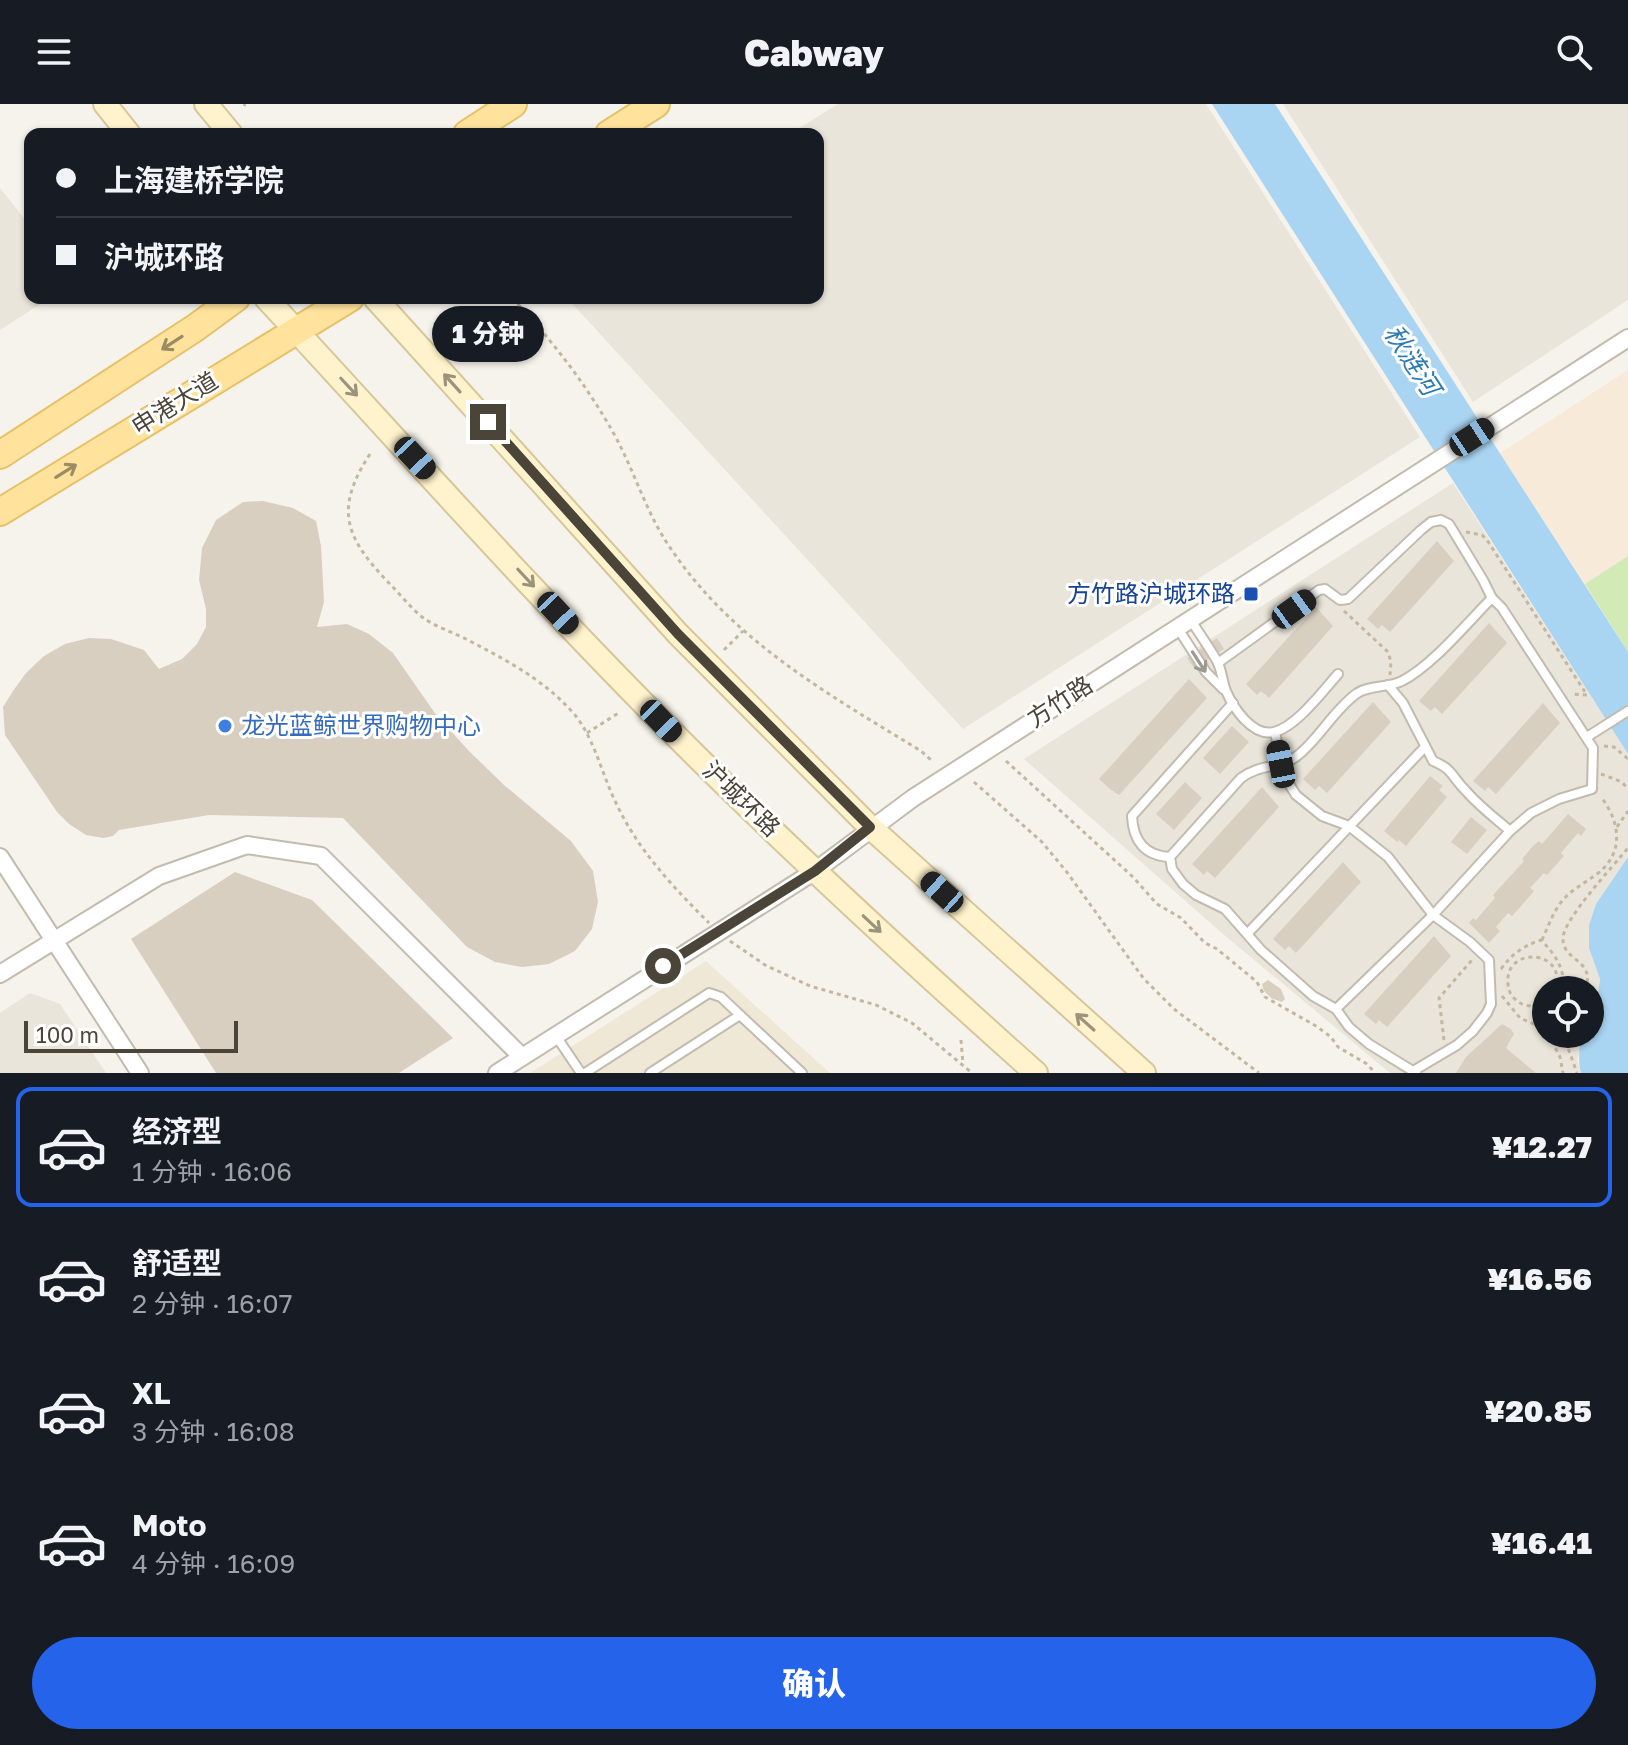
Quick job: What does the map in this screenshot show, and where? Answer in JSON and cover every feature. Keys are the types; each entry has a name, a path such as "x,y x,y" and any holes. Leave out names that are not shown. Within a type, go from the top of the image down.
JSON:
{"main road":[{"path":"105,104 124,128"},
{"path":"206,104 226,128"},
{"path":"476,128 513,104"},
{"path":"618,128 656,104"},
{"path":"0,455 228,304"},
{"name":"沪城环路","path":"272,304 682,743 815,871 1036,1073"},
{"name":"申港大道","path":"0,512 340,304"},
{"path":"380,304 678,634 870,827 1144,1073"}],"street":[{"name":"方竹路","path":"497,1073 815,871 870,827 1628,338"},
{"path":"0,974 159,876 247,845 321,856 522,1057"},
{"path":"0,857 140,1073"}],"lane":[{"path":"1218,663 1319,590 1325,589 1340,600 1348,599 1431,522 1441,520 1449,524 1492,598 1502,608 1593,748 1592,789 1559,799 1531,813 1510,831 1433,915 1336,1009"},
{"path":"1170,857 1241,778 1253,769 1295,758 1360,690 1400,682 1421,670 1492,598"},
{"path":"1184,623 1218,663 1227,693"},
{"path":"1184,623 1206,672 1227,693 1247,722 1263,732 1275,732 1290,724 1338,674"},
{"path":"1388,685 1403,703 1433,761 1445,765 1462,788 1510,831"},
{"path":"1170,857 1152,854 1143,848 1132,830 1132,816 1233,703"},
{"path":"1587,737 1628,711"},
{"path":"1170,857 1172,869 1183,884 1196,895 1225,909 1261,950 1313,996 1336,1009 1349,1027 1369,1044 1416,1072 1473,1031 1491,1004 1490,965 1480,952 1433,915 1388,857 1349,826 1322,816 1296,795 1284,776 1275,732"},
{"path":"1248,933 1424,748"},
{"path":"556,1035 583,1073 709,993 721,997 802,1073"},
{"path":"650,1073 740,1015"}],"path":[{"path":"518,304 580,378 616,437 651,517 671,550 697,583 743,631 797,675 931,760"},
{"path":"370,454 357,473 349,499 347,521 356,542 376,569 423,618 526,671 576,717 587,733 617,805 643,851 717,931 765,965 810,986 876,1005 912,1023 972,1073"},
{"path":"1455,534 1474,532 1487,540 1587,695 1567,694 1560,698"},
{"path":"1340,600 1346,615 1388,652 1391,662 1388,685"},
{"path":"724,650 743,631"},
{"path":"587,733 620,712"},
{"path":"1593,748 1614,747 1628,759"},
{"path":"1006,761 1139,883 1157,904 1181,918 1205,943 1217,949 1257,982 1265,997 1316,1026 1331,1037 1338,1047 1367,1064 1375,1073"},
{"path":"1594,772 1622,782 1628,789"},
{"path":"974,782 1042,842 1144,979 1174,1009 1259,1073"},
{"path":"1498,980 1501,968 1511,956 1541,940 1562,900 1600,872 1610,859 1616,843 1614,816 1592,789"},
{"path":"1616,828 1628,811"},
{"path":"1586,976 1583,964 1570,955 1563,945 1565,926 1628,848"},
{"path":"1541,940 1551,951 1560,976"},
{"path":"1446,1052 1439,998 1480,952"},
{"path":"1532,1006 1518,1002 1508,988 1509,972 1520,960 1536,956 1550,963 1560,976"},
{"path":"1500,991 1512,1011 1532,1024"},
{"path":"961,1040 963,1064"},
{"path":"1555,1048 1563,1073"},
{"path":"1568,1048 1577,1073"}],"shaded area":[{"path":"838,104 1206,104 1420,437 963,729 573,304 824,304 824,128 800,128"},
{"path":"1283,104 1628,104 1628,300 1473,402"},
{"path":"0,188 24,218 24,304 41,304 0,330"},
{"path":"1628,370 1628,556 1585,584 1500,453"},
{"path":"1453,483 1628,754 1628,857 1596,904 1589,925 1589,948 1599,976 1532,976 1532,1048 1580,1048 1577,1059 1581,1073 1390,1073 1223,934 1024,759"},
{"path":"706,961 830,1073 530,1073"},
{"path":"30,993 60,1004 106,1073 0,1073 0,1013"}],"green space":[{"path":"1628,556 1628,652 1585,584"}],"water":[{"name":"秋涟河","path":"1212,104 1275,104 1628,652 1628,754"},
{"path":"1628,857 1628,1073 1581,1073 1579,1063 1579,1048 1604,1048 1604,976 1599,976 1589,948 1589,925 1596,904"}],"building":[{"name":"龙光蓝鲸世界购物中心","path":"263,501 293,508 316,521 321,546 324,602 317,627 347,624 369,634 393,653 437,716 469,751 571,841 593,871 598,902 592,929 575,951 549,964 522,967 495,962 467,947 343,818 209,815 119,830 113,836 103,838 86,835 57,812 5,735 3,707 13,691 44,656 65,644 89,638 111,639 144,650 159,669 182,659 197,644 206,627 206,609 199,580 202,548 216,520 243,502"},
{"path":"1437,541 1454,561 1390,632 1382,625 1378,629 1367,619"},
{"path":"1316,607 1333,626 1269,698 1261,691 1257,695 1246,684"},
{"path":"1489,623 1507,643 1442,714 1435,707 1431,711 1419,701"},
{"path":"1217,638 1224,649 1194,668 1187,658"},
{"path":"1189,679 1207,698 1119,795 1099,779"},
{"path":"1373,702 1391,722 1327,793 1319,786 1315,790 1303,779"},
{"path":"1543,703 1560,723 1496,794 1488,787 1485,791 1473,781"},
{"path":"1232,726 1249,742 1220,774 1203,758"},
{"path":"1430,776 1443,786 1439,790 1447,797 1406,846 1384,831"},
{"path":"1185,782 1202,798 1174,830 1156,814"},
{"path":"1262,787 1279,807 1215,878 1207,871 1204,875 1192,864"},
{"path":"1568,814 1586,829 1581,836 1578,833 1561,853 1564,856 1547,875 1544,873 1530,888 1534,891 1512,916 1508,913 1496,927 1500,931 1489,943 1469,923 1473,918 1476,920 1495,898 1493,895 1524,861 1522,859 1533,846 1539,841 1542,844"},
{"path":"1471,817 1487,830 1467,854 1451,842"},
{"path":"1343,862 1361,882 1296,953 1289,946 1285,950 1273,939"},
{"path":"235,872 312,900 453,1038 399,1073 216,1073 131,939"},
{"path":"1434,936 1451,956 1387,1027 1379,1020 1376,1024 1364,1014"},
{"path":"1268,980 1281,989 1285,999 1282,1002 1264,991 1262,984"},
{"path":"1502,1024 1514,1034 1506,1048 1536,1073 1456,1073 1466,1057"}],"place":[{"name":"方竹路沪城环路","path":"1251,594"},
{"name":"龙光蓝鲸世界购物中心","path":"225,726"}],"route":[{"path":"488,422 678,634 870,827 815,871 663,966"}]}
